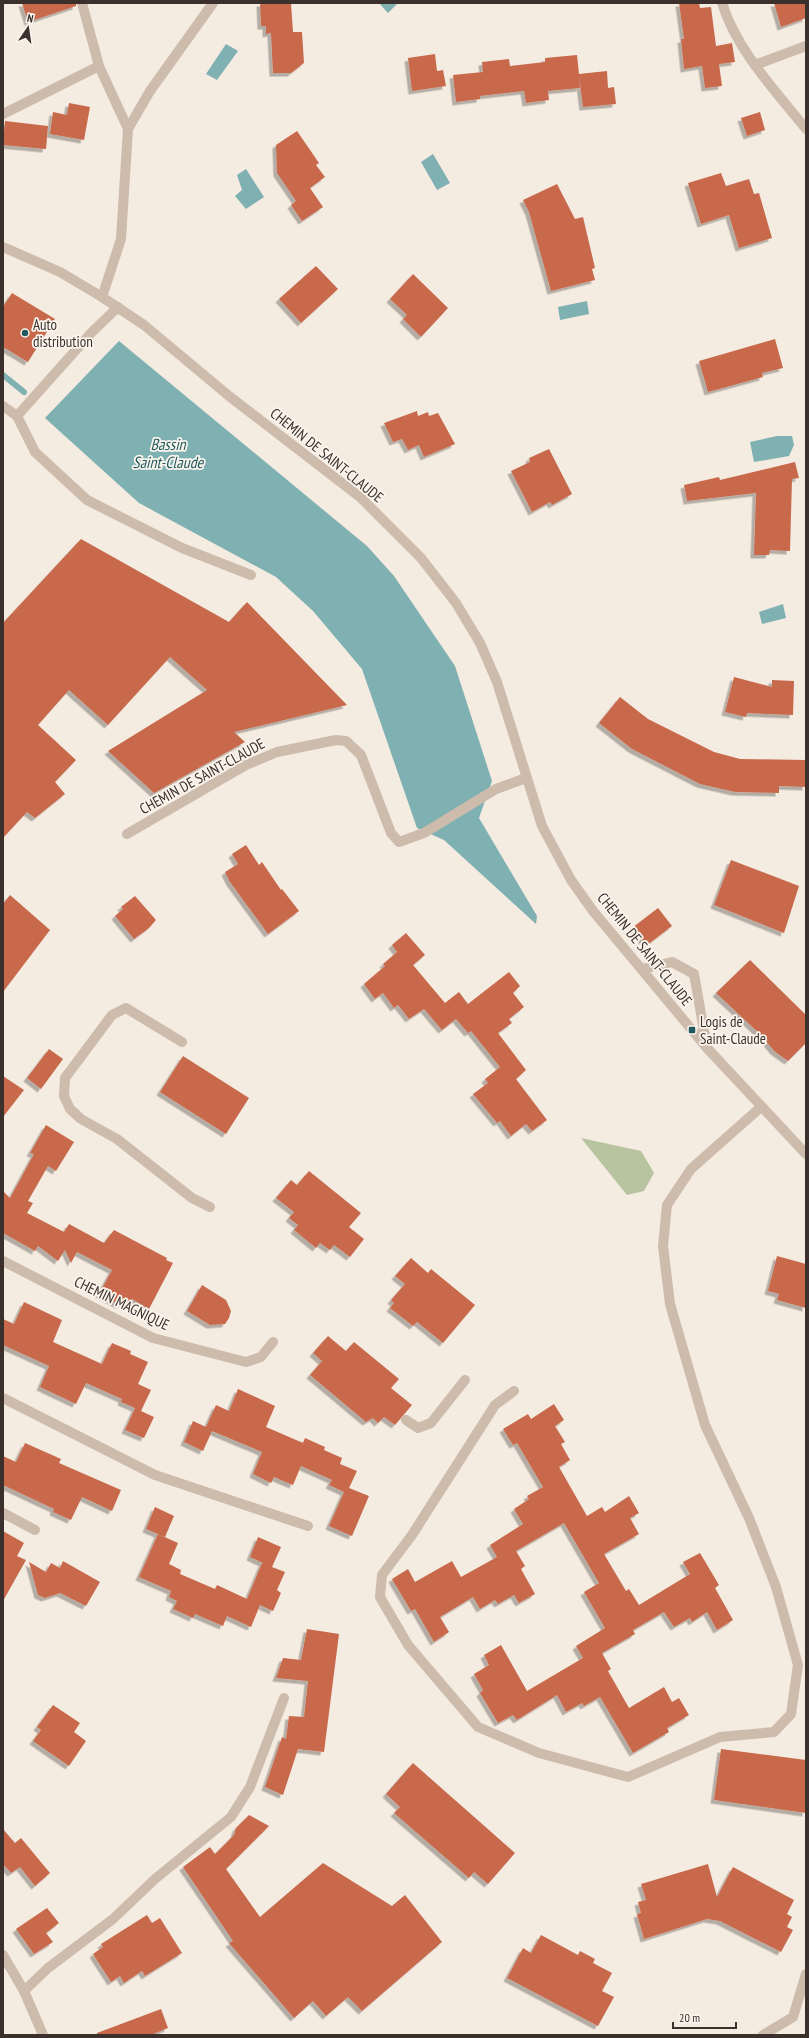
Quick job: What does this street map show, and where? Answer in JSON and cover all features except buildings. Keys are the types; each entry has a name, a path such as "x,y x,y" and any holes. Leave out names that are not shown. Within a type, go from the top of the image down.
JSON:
{"street":[{"path":"82,3 100,66 128,129"},
{"path":"102,297 121,239 128,129 150,91 212,3"},
{"path":"722,3 728,22 755,65 806,128"},
{"path":"755,65 806,46"},
{"path":"3,114 100,66"},
{"name":"CHEMIN DE SAINT-CLAUDE","path":"3,247 60,272 102,297 144,325 229,396 360,496 421,558 456,603 480,643 497,682 542,826 571,880 593,911 707,1048 760,1107 806,1154"},
{"path":"17,416 92,332 118,308"},
{"path":"3,406 17,416 35,452 86,500 182,548 251,575"},
{"name":"CHEMIN DE SAINT-CLAUDE","path":"127,834 246,765 277,752 336,740 346,741 361,755 391,833 399,842 424,833 496,789 526,778"},
{"path":"642,969 672,962 698,971 707,1048"},
{"path":"182,1042 126,1008 112,1015 65,1078 64,1096 70,1109 81,1119 116,1139 192,1198 210,1207"},
{"path":"514,1390 495,1405 412,1535 382,1575 380,1597 408,1645 478,1727 539,1753 628,1776 720,1737 774,1732 791,1714 798,1665 776,1587 749,1518 705,1425 670,1304 663,1246 667,1205 691,1169 760,1107"},
{"name":"CHEMIN MAGNIQUE","path":"3,1261 153,1338 246,1362 261,1357 273,1342"},
{"path":"406,1420 418,1428 431,1423 465,1380"},
{"path":"3,1398 155,1476 308,1526"},
{"path":"3,1513 36,1530"},
{"path":"24,1991 48,1968 113,1919 155,1879 231,1817 250,1787 284,1698"},
{"path":"3,1955 24,1991 43,2035"},
{"path":"763,2035 793,2017 806,1974"}],"green space":[{"path":"581,1138 641,1151 654,1173 644,1191 627,1195"}],"water":[{"path":"379,3 398,3 388,13"},
{"path":"226,44 238,51 217,80 206,74"},
{"path":"433,154 450,183 437,190 421,162"},
{"path":"246,169 264,197 246,209 235,196 242,190 237,175"},
{"path":"587,301 589,314 560,320 558,307"},
{"name":"Bassin Saint-Claude","path":"119,341 367,546 394,576 455,666 492,781 479,818 537,916 536,924 444,840 417,828 362,669 313,611 276,577 139,503 45,418"},
{"path":"777,436 792,436 794,445 789,456 754,462 750,442"},
{"path":"783,604 786,618 762,624 759,612"}],"waterway":[{"path":"3,375 24,392"}],"place":[{"name":"Auto distribution","path":"25,333"},
{"name":"Logis de Saint-Claude","path":"692,1030"}]}
